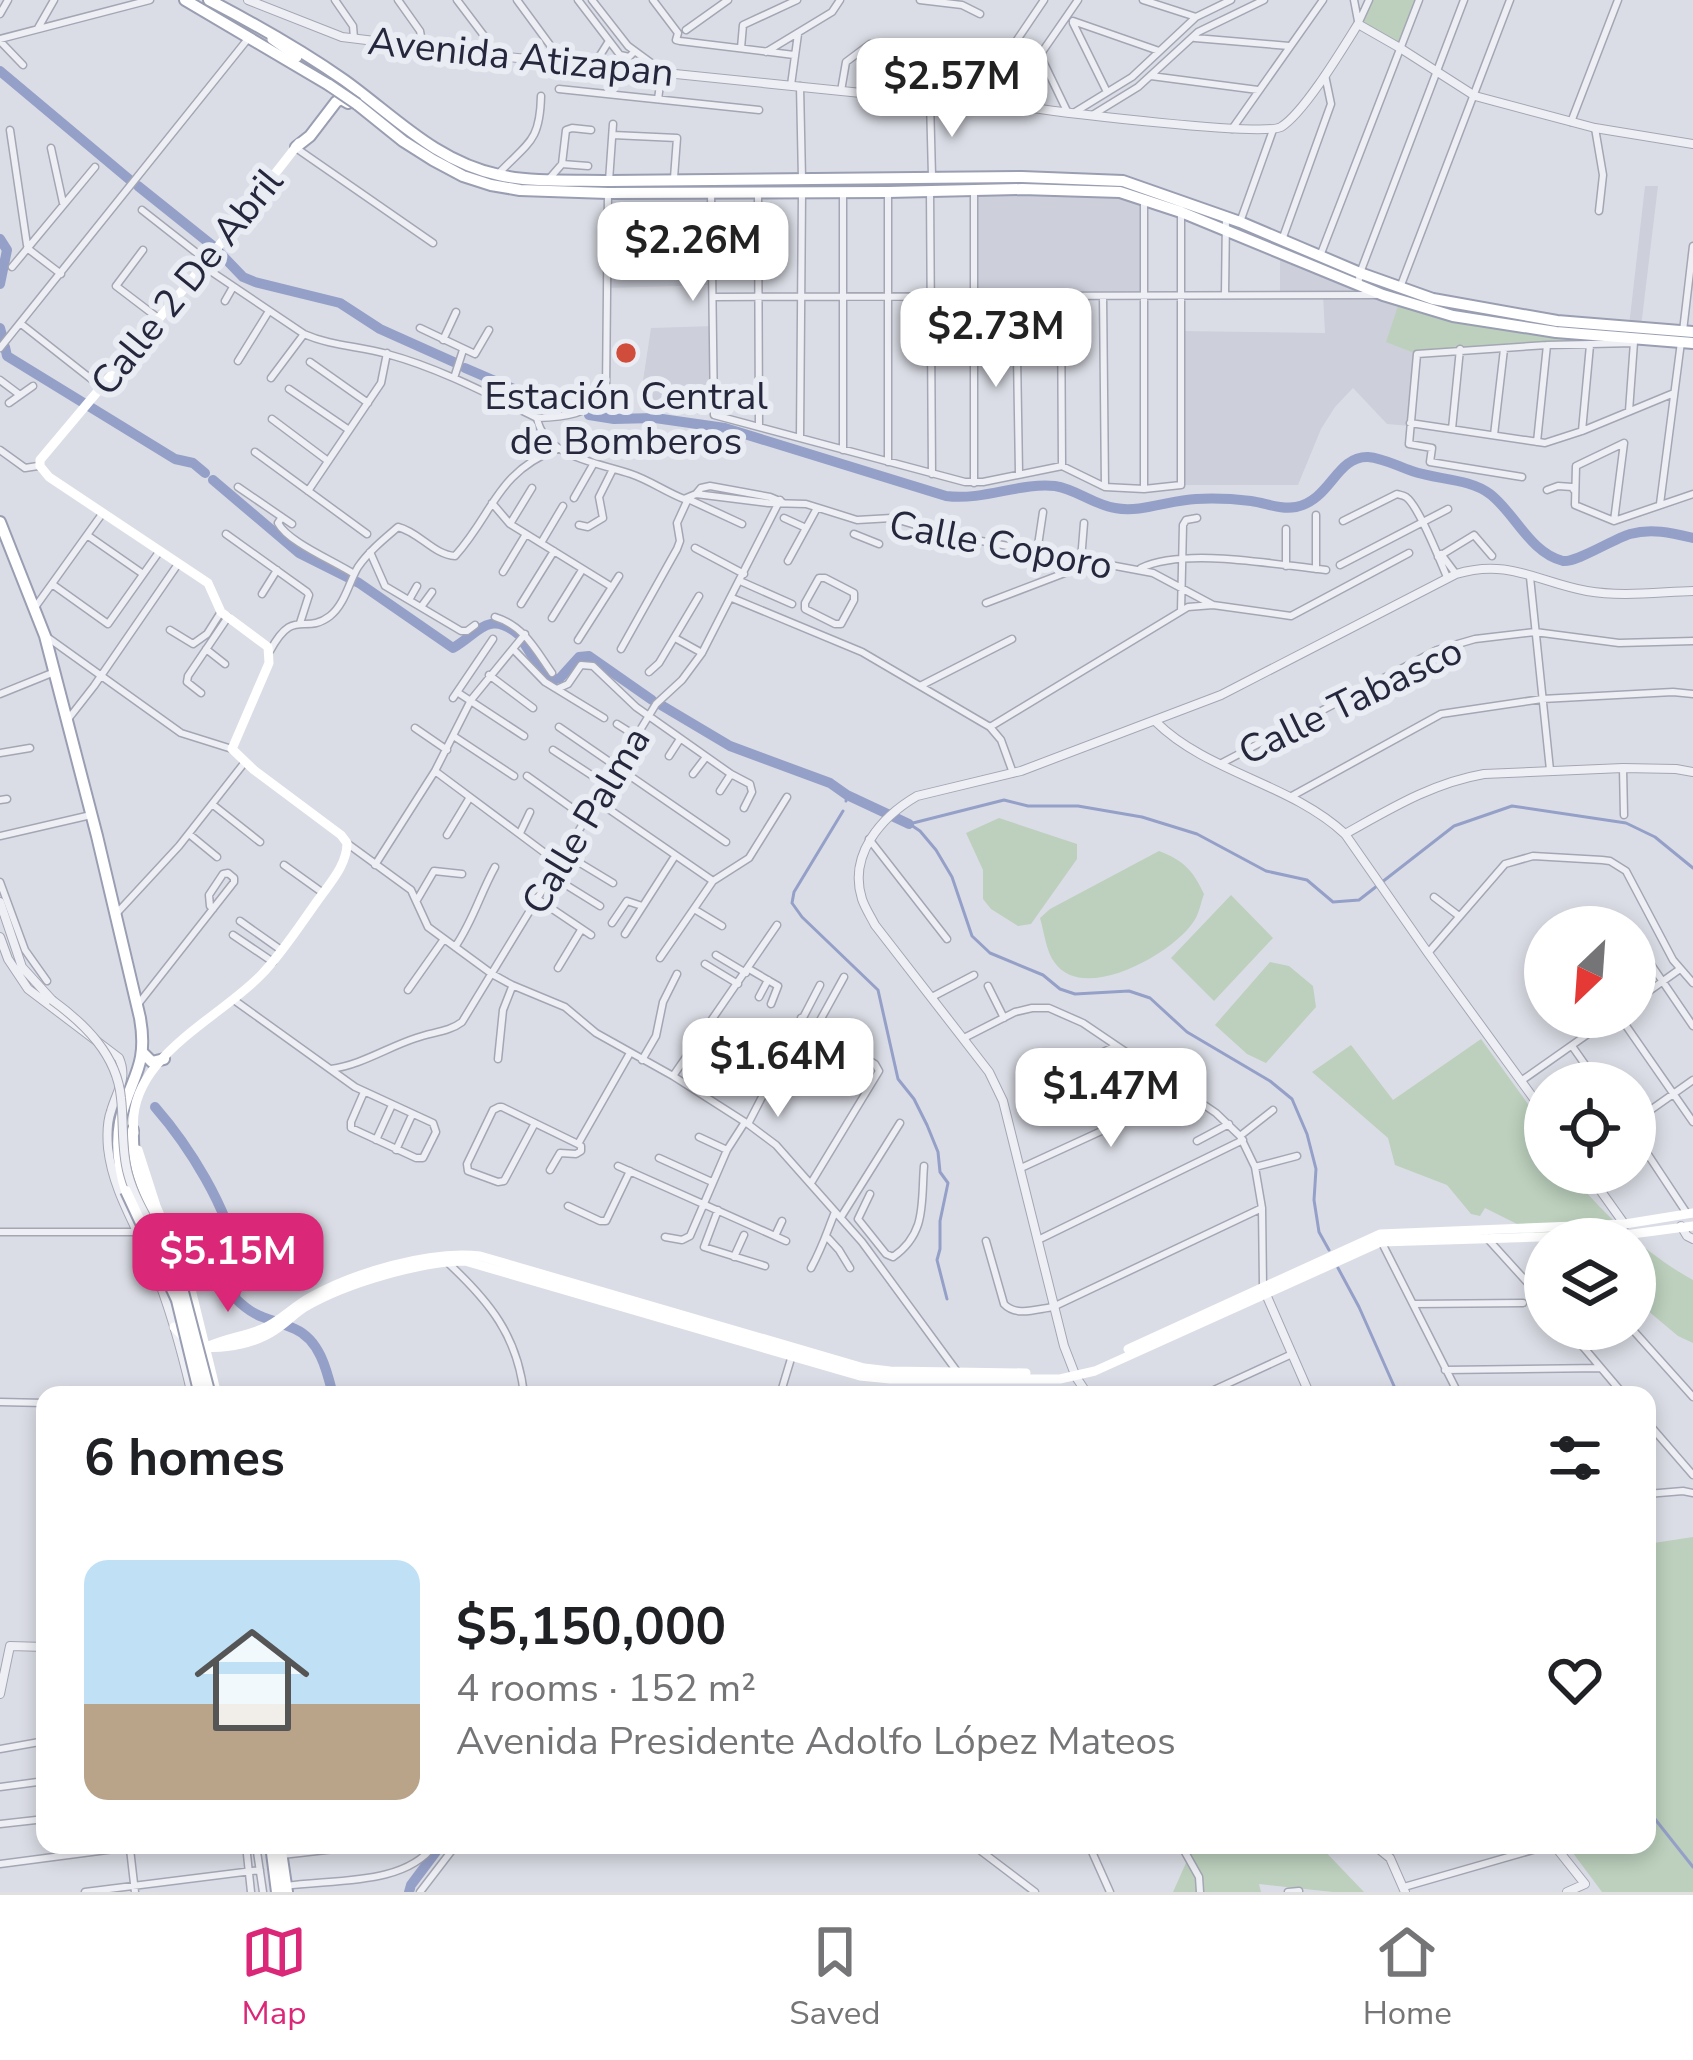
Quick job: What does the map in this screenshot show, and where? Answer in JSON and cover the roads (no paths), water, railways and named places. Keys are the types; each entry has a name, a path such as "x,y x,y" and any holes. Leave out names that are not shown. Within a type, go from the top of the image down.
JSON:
{"main road":[{"path":"185,0 357,104 403,142"},
{"path":"209,0 343,80 438,151 497,175 608,187 673,181 758,193 802,187 888,192 931,185 974,190 1123,181 1181,212 1240,222 1320,256 1383,295 1556,332 1634,340 1688,337"},
{"path":"247,20 297,57"},
{"name":"Calle 2 De Abril","path":"40,466 44,454 296,147 332,91"},
{"path":"296,147 341,99 463,176 520,190 1077,183"},
{"path":"1144,192 1359,279 1454,310 1688,337"},
{"path":"40,466 212,586 224,614 264,643 270,651 268,662 232,749 347,843 342,864 273,962 151,1071 134,1108 133,1161 182,1288 211,1386"},
{"path":"1,528 45,636 139,999 143,1053 118,1138 118,1172 121,1191 177,1300 193,1386"},
{"path":"143,1053 152,1062 164,1059"},
{"path":"123,1083 126,1102"},
{"path":"110,1113 126,1102"},
{"path":"133,1130 147,1184 190,1285 214,1386"},
{"path":"1656,1223 1689,1221"},
{"path":"1656,1229 1689,1221"},
{"path":"174,1327 190,1342 223,1348 264,1336 305,1299 349,1280 443,1258 480,1256 793,1354 928,1376 1075,1375 1380,1238 1524,1230"},
{"path":"1483,1234 1524,1236"},
{"path":"165,1296 181,1301 190,1285"},
{"path":"187,1372 193,1358 206,1348 281,1322"},
{"path":"213,1377 223,1348"},
{"path":"277,1854 281,1889"}],"street":[{"path":"0,14 8,0"},
{"path":"38,28 54,0"},
{"path":"23,65 0,40 150,0"},
{"name":"Avenida Atizapan","path":"248,0 334,35 422,47 930,100 945,100 974,89"},
{"path":"277,0 289,17"},
{"path":"335,0 353,26 354,38"},
{"path":"398,0 420,31 422,47"},
{"path":"457,0 488,41 489,55"},
{"path":"517,0 550,45 555,60"},
{"path":"578,0 625,58 634,52"},
{"path":"592,0 634,52 662,71 658,99"},
{"path":"653,0 695,44"},
{"path":"728,0 716,3 676,40 794,55"},
{"path":"741,48 743,25 797,0"},
{"path":"766,52 832,12 840,0"},
{"path":"920,0 976,6 981,0"},
{"path":"974,89 996,71 1044,0"},
{"path":"1071,111 1040,55 1070,18 1078,0"},
{"path":"1143,0 1196,17"},
{"path":"1071,111 1132,77 1196,17 1232,0"},
{"path":"1093,114 1151,76 1206,28 1264,0"},
{"path":"1232,129 1323,0"},
{"path":"1354,0 1358,24"},
{"path":"1240,222 1274,130 1290,119 1325,75 1369,0"},
{"path":"1320,256 1419,0"},
{"path":"1359,279 1464,0"},
{"path":"1399,289 1510,0"},
{"path":"1571,122 1618,0"},
{"path":"962,4 980,14"},
{"path":"1070,18 1159,51"},
{"path":"1070,18 1107,93"},
{"path":"1358,24 1474,96 1595,128 1693,145"},
{"path":"798,34 794,55 802,187 800,438"},
{"path":"0,348 249,37"},
{"path":"1191,38 1289,46"},
{"path":"584,63 599,57 609,41"},
{"path":"841,91 846,62 870,44 955,52"},
{"path":"996,71 1006,98"},
{"path":"1282,240 1331,104 1325,75"},
{"path":"1151,76 1258,90"},
{"path":"559,89 759,110"},
{"path":"974,89 1024,107 1274,130"},
{"path":"497,175 539,128 541,96"},
{"path":"930,100 932,474"},
{"path":"142,210 233,287 304,334 322,342 387,353 454,378 537,418 580,412 606,392 608,187 614,124"},
{"path":"1595,128 1603,161 1599,211"},
{"path":"10,130 27,248 61,274"},
{"path":"548,180 562,164 566,130 592,130"},
{"path":"613,135 676,138 673,181"},
{"path":"296,147 433,243"},
{"path":"51,148 63,205"},
{"path":"562,164 588,166"},
{"path":"12,267 94,167"},
{"path":"712,187 714,415 974,483 1062,466 1105,487 1181,484 1181,212"},
{"path":"974,190 974,483"},
{"path":"843,192 843,450"},
{"path":"888,192 888,462"},
{"path":"1144,192 1144,489"},
{"path":"758,193 759,427"},
{"path":"1225,223 1225,295"},
{"path":"1660,504 1674,393 1688,337 1693,247"},
{"path":"143,250 116,286 158,318"},
{"path":"225,302 233,287"},
{"path":"713,297 1383,295"},
{"path":"1016,296 1019,473"},
{"path":"1061,296 1062,466"},
{"path":"1103,296 1105,487"},
{"path":"238,361 269,311"},
{"path":"443,340 456,312"},
{"path":"20,323 100,386"},
{"path":"421,328 475,354 489,330"},
{"path":"271,378 304,334"},
{"path":"1522,477 1430,462 1432,448 1408,444 1417,354 1634,340 1629,411"},
{"path":"1582,431 1590,344"},
{"path":"1537,442 1546,345"},
{"path":"1494,435 1504,348"},
{"path":"1452,429 1460,349"},
{"path":"454,378 463,350"},
{"path":"308,491 381,383 387,353"},
{"path":"310,362 368,403"},
{"path":"0,380 20,395"},
{"path":"9,403 33,386"},
{"path":"290,389 350,430"},
{"path":"1411,422 1554,442 1674,393"},
{"path":"270,651 288,626 330,616 370,552 395,529 404,527 444,554 455,556 524,464 558,448 538,426 537,418"},
{"path":"272,419 328,461"},
{"path":"1614,521 1624,443 1576,466 1574,505 1614,521 1693,494"},
{"name":"Calle Coporo","path":"558,448 677,496 692,496 710,486 847,518 892,518 949,535 1161,575 1213,605"},
{"path":"0,450 25,468 40,466"},
{"path":"255,452 367,534"},
{"path":"574,498 594,463"},
{"path":"579,525 588,527 603,518 599,497 613,469"},
{"path":"1547,490 1575,480"},
{"path":"1558,486 1574,490"},
{"path":"238,487 303,547 354,574"},
{"path":"510,524 532,488"},
{"path":"1343,521 1396,494 1408,497 1452,575"},
{"path":"621,649 679,545 677,523 692,496 742,524"},
{"name":"Calle Palma","path":"331,1069 458,1026 648,716 702,653 780,502"},
{"path":"492,503 510,524 612,587"},
{"path":"541,543 563,506"},
{"path":"788,561 817,508"},
{"path":"1340,565 1448,509"},
{"path":"1037,552 1043,512"},
{"path":"34,609 103,513"},
{"path":"1316,515 1316,569"},
{"path":"784,518 806,528"},
{"path":"990,727 1180,611 1184,522 1198,518"},
{"path":"863,538 869,519"},
{"path":"279,522 292,524"},
{"path":"986,603 1070,572 1078,560 1084,523"},
{"path":"1286,529 1286,566"},
{"path":"503,572 526,533"},
{"path":"854,534 879,544"},
{"path":"87,535 143,574"},
{"path":"226,535 309,595 300,623"},
{"path":"1440,555 1474,535 1492,556"},
{"path":"695,548 792,604"},
{"path":"52,584 108,624 159,551"},
{"path":"521,604 554,551"},
{"path":"370,552 386,586 464,632 475,625"},
{"name":"Calle Coporo","path":"1180,611 1213,605 1291,616 1409,554"},
{"path":"1138,570 1183,556 1326,570"},
{"path":"68,719 178,564"},
{"path":"1082,1386 1053,1307 998,1087 875,926 862,899 859,878 869,839 917,796 1013,773 1156,722 1221,695 1452,575 1495,567 1600,592 1693,591"},
{"path":"552,618 583,569"},
{"path":"262,594 277,570"},
{"path":"1530,574 1550,770"},
{"path":"578,640 619,576"},
{"path":"822,577 855,596 841,624 829,621 804,606 822,577"},
{"path":"409,600 417,586"},
{"path":"421,607 432,592"},
{"path":"649,672 699,596"},
{"path":"732,598 862,652 990,727 1001,740 1013,773"},
{"path":"170,630 193,644 224,614"},
{"path":"201,693 187,680 224,614"},
{"path":"495,617 525,634 552,673"},
{"path":"822,634 829,621"},
{"name":"Calle Tabasco","path":"1222,763 1437,650 1475,639 1535,632 1619,643 1693,641"},
{"path":"375,865 435,771 471,700 525,634"},
{"path":"45,636 182,733 232,749"},
{"path":"675,638 702,653"},
{"path":"493,639 455,695 471,700 524,736"},
{"path":"922,686 1012,640"},
{"path":"513,649 545,682 604,718"},
{"path":"206,650 225,664"},
{"path":"557,689 587,664 599,670 629,702 753,787 744,808"},
{"path":"0,694 55,673"},
{"path":"489,675 533,708"},
{"path":"1292,796 1441,714 1542,699 1693,694"},
{"path":"1156,722 1178,741 1316,810 1346,834 1524,1085"},
{"path":"616,724 636,736"},
{"path":"559,727 726,842"},
{"path":"415,728 447,750"},
{"path":"454,737 514,776"},
{"path":"669,756 681,738"},
{"path":"0,753 30,748"},
{"path":"553,750 606,785"},
{"path":"693,774 706,757"},
{"path":"116,914 189,834 245,762"},
{"path":"1623,768 1624,814"},
{"path":"1346,834 1420,793 1461,778 1623,768 1693,772"},
{"path":"435,771 558,862"},
{"path":"720,791 731,773"},
{"path":"527,776 586,818"},
{"path":"447,835 470,796"},
{"path":"660,958 713,881 746,862 788,796"},
{"path":"597,801 713,881"},
{"path":"212,804 260,842"},
{"path":"520,833 530,812"},
{"path":"0,836 92,815"},
{"path":"189,834 217,856"},
{"path":"869,839 947,938"},
{"path":"347,843 411,890 424,923 492,974 565,1006 596,1033 673,1076 776,1145 862,1242 958,1375"},
{"path":"564,853 613,883"},
{"path":"625,934 675,855"},
{"path":"1428,953 1496,872 1513,861 1533,856 1610,861 1632,879 1680,969 1693,983"},
{"path":"284,865 323,892"},
{"path":"454,947 473,920 476,903 495,867"},
{"path":"417,899 434,871 462,874"},
{"path":"139,999 213,909 234,883 228,873 208,895 213,909"},
{"path":"550,875 600,906"},
{"path":"0,882 25,950 46,981"},
{"path":"1433,897 1459,916"},
{"path":"536,898 591,935"},
{"path":"612,923 627,901 642,906"},
{"path":"0,902 22,967 93,1035 111,1064 121,1092 129,1179 166,1251"},
{"path":"694,909 722,926"},
{"path":"240,921 281,950"},
{"path":"673,1076 777,925"},
{"path":"559,968 582,929"},
{"path":"233,935 273,962"},
{"path":"0,937 28,989 119,1058 123,1083 110,1113 108,1141 118,1172"},
{"path":"407,990 444,939"},
{"path":"716,956 778,988 771,1004"},
{"path":"705,964 738,985"},
{"path":"1656,986 1680,969"},
{"path":"1656,971 1693,1026"},
{"path":"642,1060 656,1036 663,1002 677,974"},
{"path":"932,998 974,975"},
{"path":"818,1026 844,977"},
{"path":"759,997 768,980"},
{"path":"665,1237 688,1238 727,1150 747,1123 820,985"},
{"path":"498,1059 503,1010 512,986"},
{"path":"988,986 1004,1018"},
{"path":"233,1000 364,1092 433,1123 436,1132 423,1158 354,1130 350,1125 364,1092"},
{"path":"964,1038 1031,1008 1049,1008 1083,1023 1229,1124 1256,1167 1264,1289 1306,1386"},
{"path":"801,1018 879,1071 811,1183"},
{"path":"1521,1081 1584,1038"},
{"path":"1632,1038 1693,1122"},
{"path":"1056,1074 1116,1046"},
{"path":"1572,1046 1583,1062"},
{"path":"579,1142 630,1053"},
{"path":"689,1054 753,1085"},
{"path":"1656,1106 1693,1080"},
{"path":"1021,1168 1184,1093"},
{"path":"376,1140 392,1105"},
{"path":"535,1123 504,1181 468,1171 467,1164 496,1108 502,1107 579,1142 579,1153 560,1154 550,1170"},
{"path":"1038,1240 1241,1138 1273,1110"},
{"path":"110,1113 118,1138"},
{"path":"396,1150 413,1114"},
{"path":"850,1268 827,1231 899,1124"},
{"path":"1197,1142 1229,1124"},
{"path":"699,1137 727,1150"},
{"path":"1256,1167 1297,1156"},
{"path":"659,1158 712,1182"},
{"path":"618,1166 786,1241"},
{"path":"870,1194 857,1216 889,1257 897,1255 915,1237 924,1166"},
{"path":"1656,1168 1689,1221 1687,1236 1693,1239"},
{"path":"568,1206 606,1220 630,1171"},
{"path":"121,1191 165,1296 192,1386"},
{"path":"986,1241 1007,1309 1018,1312 1053,1307 1262,1208"},
{"path":"718,1210 704,1247 765,1266"},
{"path":"775,1236 782,1221"},
{"path":"0,1232 137,1232"},
{"path":"862,1242 870,1234"},
{"path":"1483,1234 1524,1279"},
{"path":"734,1257 744,1235"},
{"path":"811,1268 828,1238"},
{"path":"1380,1238 1454,1386"},
{"path":"443,1258 492,1307 510,1341 522,1386"},
{"path":"1414,1304 1523,1303"},
{"path":"1586,1350 1616,1386"},
{"path":"1651,1350 1693,1397"},
{"path":"783,1386 793,1354"},
{"path":"1223,1386 1292,1354"},
{"path":"1445,1370 1601,1368"},
{"path":"926,1386 928,1376"},
{"path":"0,1402 36,1403"},
{"path":"1657,1434 1692,1474 1683,1491"},
{"path":"1656,1493 1693,1493"},
{"path":"0,1694 10,1646 36,1647"},
{"path":"0,1749 36,1743"},
{"path":"0,1787 36,1782"},
{"path":"0,1825 36,1821"},
{"path":"0,1864 72,1854"},
{"path":"131,1854 135,1889"},
{"path":"247,1854 251,1892"},
{"path":"257,1854 262,1892"},
{"path":"281,1889 392,1874 427,1854"},
{"path":"420,1892 449,1854"},
{"path":"985,1854 1035,1892"},
{"path":"1093,1854 1110,1892"},
{"path":"1186,1854 1199,1877 1200,1892"},
{"path":"1385,1854 1404,1890 1522,1854"},
{"path":"1560,1854 1585,1884 1567,1892"},
{"path":"85,1892 260,1870"}],"waterway":[{"path":"0,71 130,180"},
{"path":"138,186 213,246"},
{"path":"0,239 7,250 0,284"},
{"path":"218,251 243,277 340,303 380,329 456,363"},
{"path":"0,328 3,339"},
{"path":"5,347 7,356 205,473"},
{"path":"465,368 574,411"},
{"path":"589,415 725,428 946,496 1055,486 1125,509 1210,499 1296,507 1318,496 1348,463 1368,457 1482,489 1541,550 1563,561 1638,532 1693,538"},
{"path":"213,480 299,553 359,583 453,648 491,624 518,634"},
{"path":"524,643 553,680 579,657 589,656 652,700"},
{"path":"661,705 730,746 830,783 909,824"},
{"path":"846,801 847,795"},
{"path":"909,824 1004,800 1142,817 1197,834 1266,871 1307,880 1333,902 1359,900 1454,826 1512,806 1626,823 1655,837 1693,868"},
{"path":"843,811 792,903 878,990 898,1079 927,1125 940,1172 948,1183 937,1260 947,1299"},
{"path":"911,825 936,850 952,877 972,936 990,953 1075,994 1129,991 1150,998 1187,1032 1292,1099 1316,1169 1319,1232 1329,1250"},
{"path":"155,1107 194,1159 225,1219 237,1259 235,1298 257,1315 304,1334 321,1357 331,1386"},
{"path":"1338,1268 1394,1386"},
{"path":"1656,1820 1693,1867"},
{"path":"409,1892 434,1854"}],"tunnel":[{"path":"297,57 337,83 335,96"}],"place":[{"name":"Estación Central de Bomberos","path":"626,353"}]}
